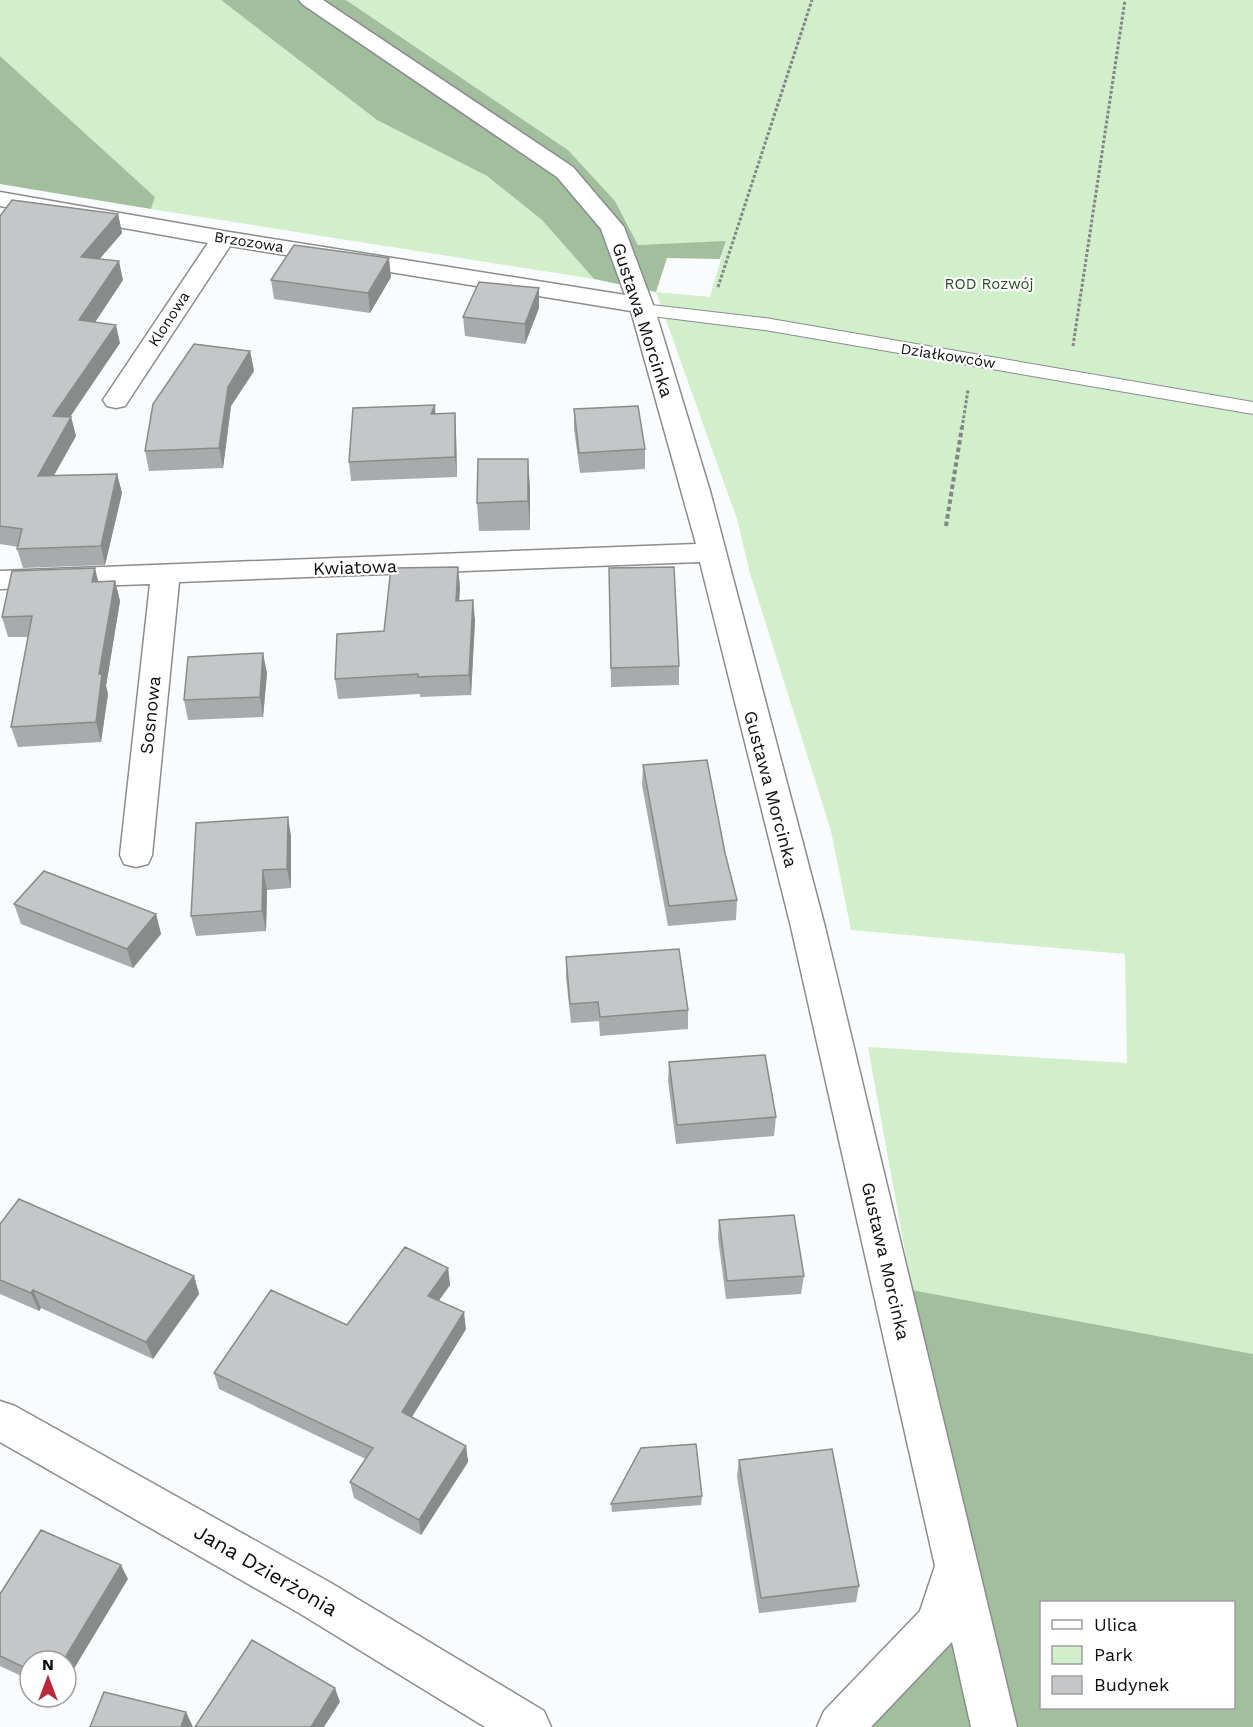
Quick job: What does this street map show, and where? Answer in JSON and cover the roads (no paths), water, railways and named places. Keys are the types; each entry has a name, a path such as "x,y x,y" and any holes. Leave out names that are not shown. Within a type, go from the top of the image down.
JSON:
{"street":[{"name":"Gustawa Morcinka","path":"309,0 565,172 612,227 642,307 696,492 808,927 994,1727"},
{"name":"Brzozowa","path":"0,199 642,307"},
{"name":"Klonowa","path":"116,400 223,238"},
{"name":"Kwiatowa","path":"0,580 710,553"},
{"name":"Sosnowa","path":"136,855 165,575"},
{"name":"Jana Dzierżonia","path":"0,1420 315,1598 528,1727"},
{"path":"840,1727 938,1624 957,1563"}],"lane":[{"name":"Działkowców","path":"642,307 707,318 765,324 1253,408"}],"park label":[{"name":"ROD Rozwój","path":"989,284"}]}
